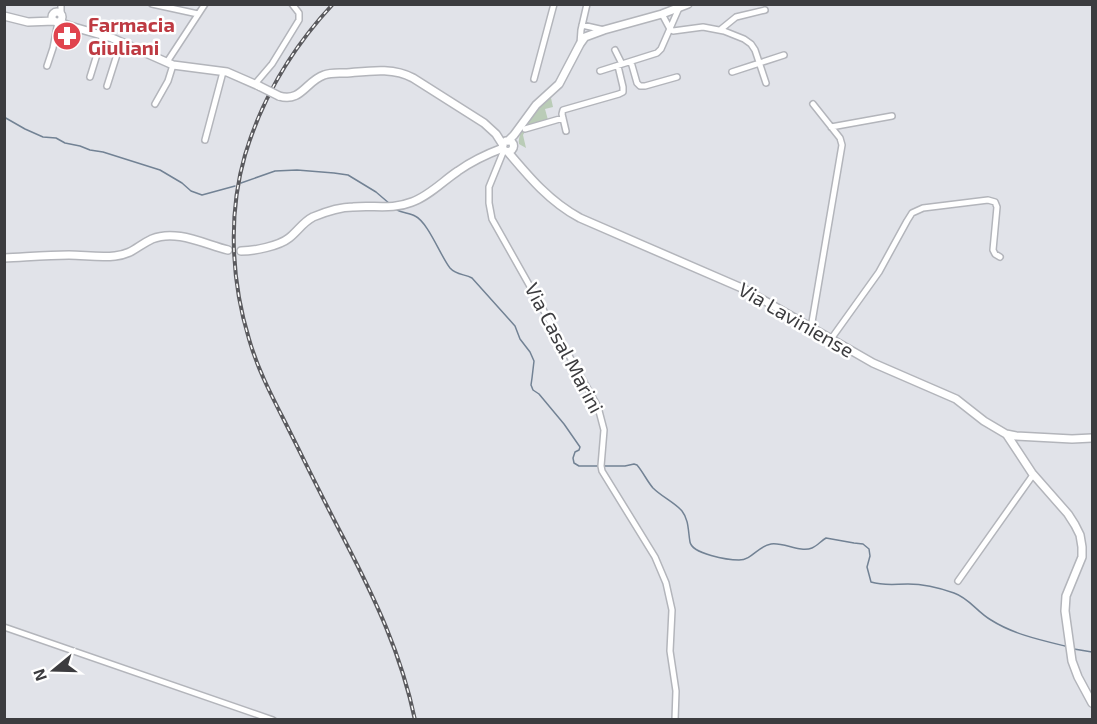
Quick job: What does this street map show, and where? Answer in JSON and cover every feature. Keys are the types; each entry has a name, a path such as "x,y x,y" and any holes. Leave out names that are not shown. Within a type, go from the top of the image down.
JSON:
{"street":[{"path":"47,66 53,48 61,4"},
{"path":"152,4 198,14"},
{"path":"155,104 167,84 170,64 204,4"},
{"path":"4,16 25,22 40,22 57,18 70,26 103,35 170,64 233,74 257,85 299,20 299,13 292,4"},
{"path":"534,79 554,4"},
{"path":"579,4 587,5 580,44"},
{"path":"241,250 256,249 285,241 311,218 342,208 392,207 425,196 467,164 508,145 536,105 560,83 580,44 587,36 688,4"},
{"path":"600,71 657,53 661,49 669,28 674,8"},
{"path":"720,30 736,17 765,10"},
{"path":"662,14 669,28 674,31 699,27 720,30 749,42 755,50 766,83"},
{"path":"582,25 604,30"},
{"path":"90,77 103,35"},
{"path":"107,86 121,42"},
{"path":"566,130 562,112 565,109 622,93 624,89 615,50"},
{"path":"732,72 784,55"},
{"path":"631,62 640,86 677,78"},
{"name":"Via Laviniense","path":"257,85 288,98 326,74 377,71 396,72 413,78 484,123 508,145 514,160 532,181 579,218 735,285 881,368 956,399 1007,435"},
{"path":"206,140 224,72"},
{"path":"810,328 842,146 840,138 813,104"},
{"path":"831,127 892,116"},
{"path":"525,129 563,118"},
{"name":"Via Casal Marini","path":"508,145 489,187 492,217 598,407 604,430 602,471 664,575 672,610 670,651 676,691 675,720"},
{"path":"831,339 880,270 908,219 917,210 986,200 995,201 997,207 993,250 1000,257"},
{"path":"4,258 112,256 130,253 152,240 170,236 228,250"},
{"path":"1007,435 1092,438"},
{"path":"1007,435 1034,475 1068,514 1081,537 1081,561 1066,596 1065,611 1073,664 1092,703"},
{"path":"958,581 1034,475"},
{"path":"4,627 273,720"}],"green space":[{"path":"551,98 553,107 545,109 548,120 528,126 523,135 526,148 519,144 521,131 529,117 540,105"}],"waterway":[{"path":"4,117 43,137 56,138 65,143 160,170 191,191 202,195 235,186"},
{"path":"241,183 275,171 334,173 348,175 376,192 390,204"},
{"path":"397,210 420,220 450,268 472,278 515,326 520,339 534,361 531,385 533,390 564,424 580,447 575,452 574,463 579,466 598,466"},
{"path":"604,466 637,465 653,488 682,511 687,522 690,542 703,553 739,560 748,558 762,547 771,544 807,549 826,538 863,544 869,549 867,567 871,582 920,585 949,591 964,598 999,625 1027,636 1065,646"},
{"path":"1074,649 1092,652"}],"railway":[{"path":"333,4 304,38 280,75 252,134 245,155 236,200 235,270 243,317 257,362 376,605 395,649 415,720"}],"place":[{"name":"Farmacia Giuliani","path":"67,36"}]}
